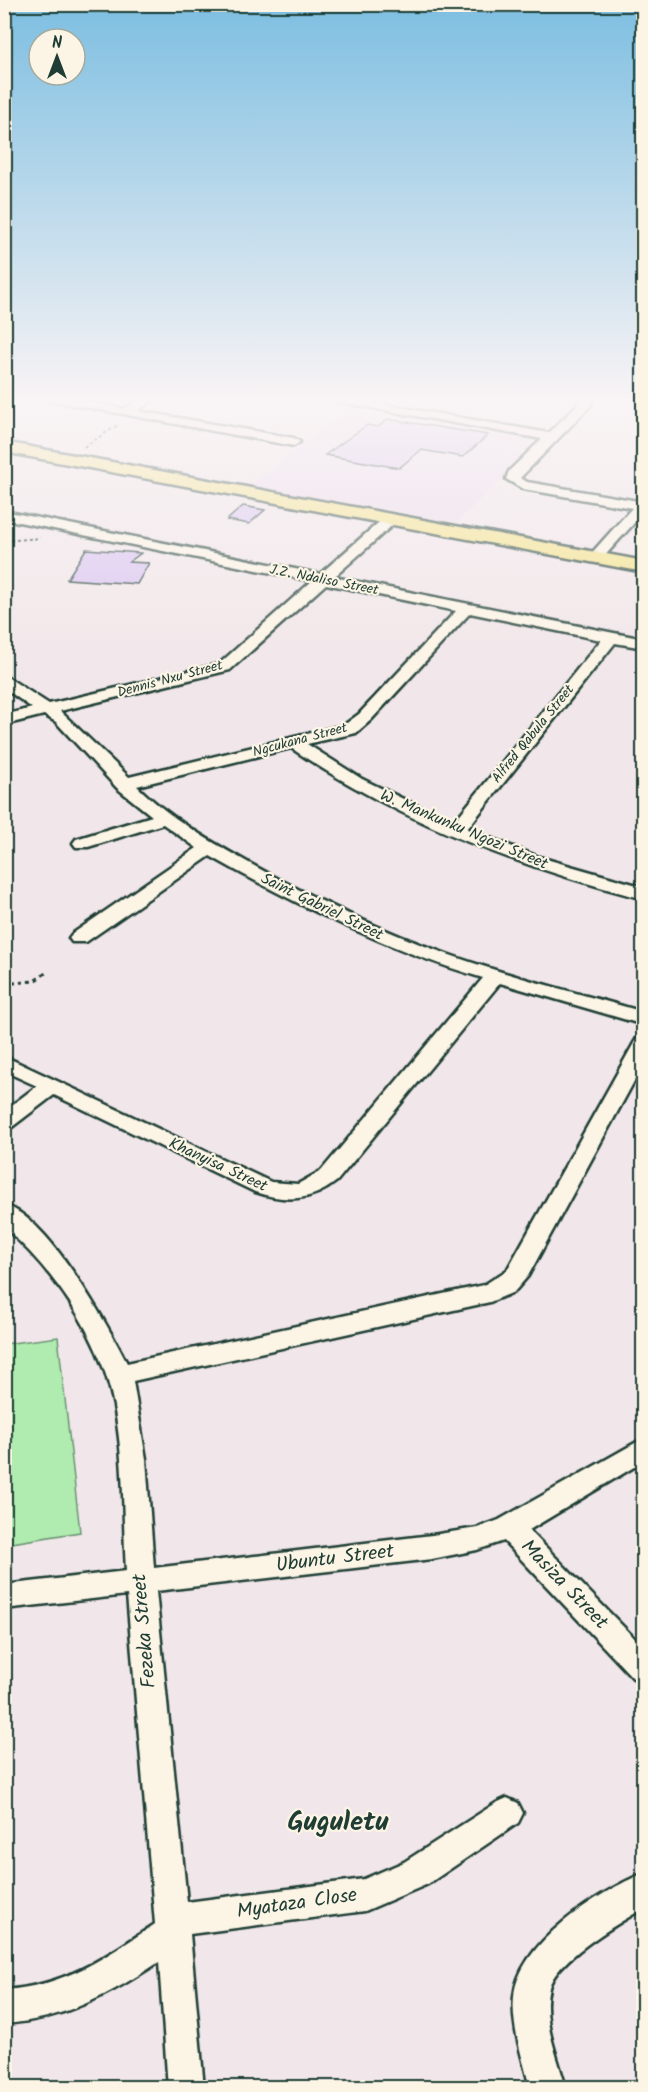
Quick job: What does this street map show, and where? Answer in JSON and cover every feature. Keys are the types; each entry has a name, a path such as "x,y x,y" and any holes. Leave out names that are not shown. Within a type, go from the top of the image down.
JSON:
{"main road":[{"path":"260,495 644,567"}],"street":[{"path":"588,495 642,504"},
{"path":"596,558 642,504"},
{"name":"J.Z. Ndaliso Street","path":"4,515 644,644"},
{"name":"Dennis Nxu Street","path":"4,720 224,667 325,580 391,519"},
{"name":"Ngcukana Street","path":"123,784 345,731 355,726 467,608"},
{"name":"Alfred Qabula Street","path":"456,831 611,638"},
{"name":"Saint Gabriel Street","path":"4,680 62,719 123,784 165,818 209,848 282,889 377,934 494,977 644,1019"},
{"name":"W. Mankunku Ngozi Street","path":"294,743 354,782 456,831 580,877 644,893"},
{"path":"82,843 165,818"},
{"path":"79,938 209,848"},
{"name":"Khanyisa Street","path":"4,1062 263,1188 278,1193 308,1191 329,1176 494,977"},
{"path":"118,1375 479,1295 505,1286 516,1276 644,1043"},
{"path":"4,1122 51,1086"},
{"name":"Fezeka Street","path":"8,1222 53,1260 78,1293 118,1375 130,1438 140,1582 186,2088"},
{"name":"Ubuntu Street","path":"4,1597 432,1547 477,1539 509,1528 644,1448"},
{"name":"Masiza Street","path":"509,1528 641,1661"},
{"name":"Myataza Close","path":"173,1926 364,1895 416,1873 507,1813"},
{"path":"548,2088 532,2012 532,1988 541,1966 560,1946 644,1889"},
{"path":"4,2007 47,2002 75,1992 108,1975 173,1926"}],"path":[{"path":"4,984 34,981 46,973"}],"shaded area":[{"path":"294,495 485,495 457,522"}],"green space":[{"path":"58,1337 80,1532 5,1544 5,1344"}],"building":[{"path":"243,506 265,510 249,524 227,520"},
{"path":"86,549 141,553 129,562 149,563 137,584 67,579"}],"district":[{"name":"Guguletu","path":"338,1822"}]}
